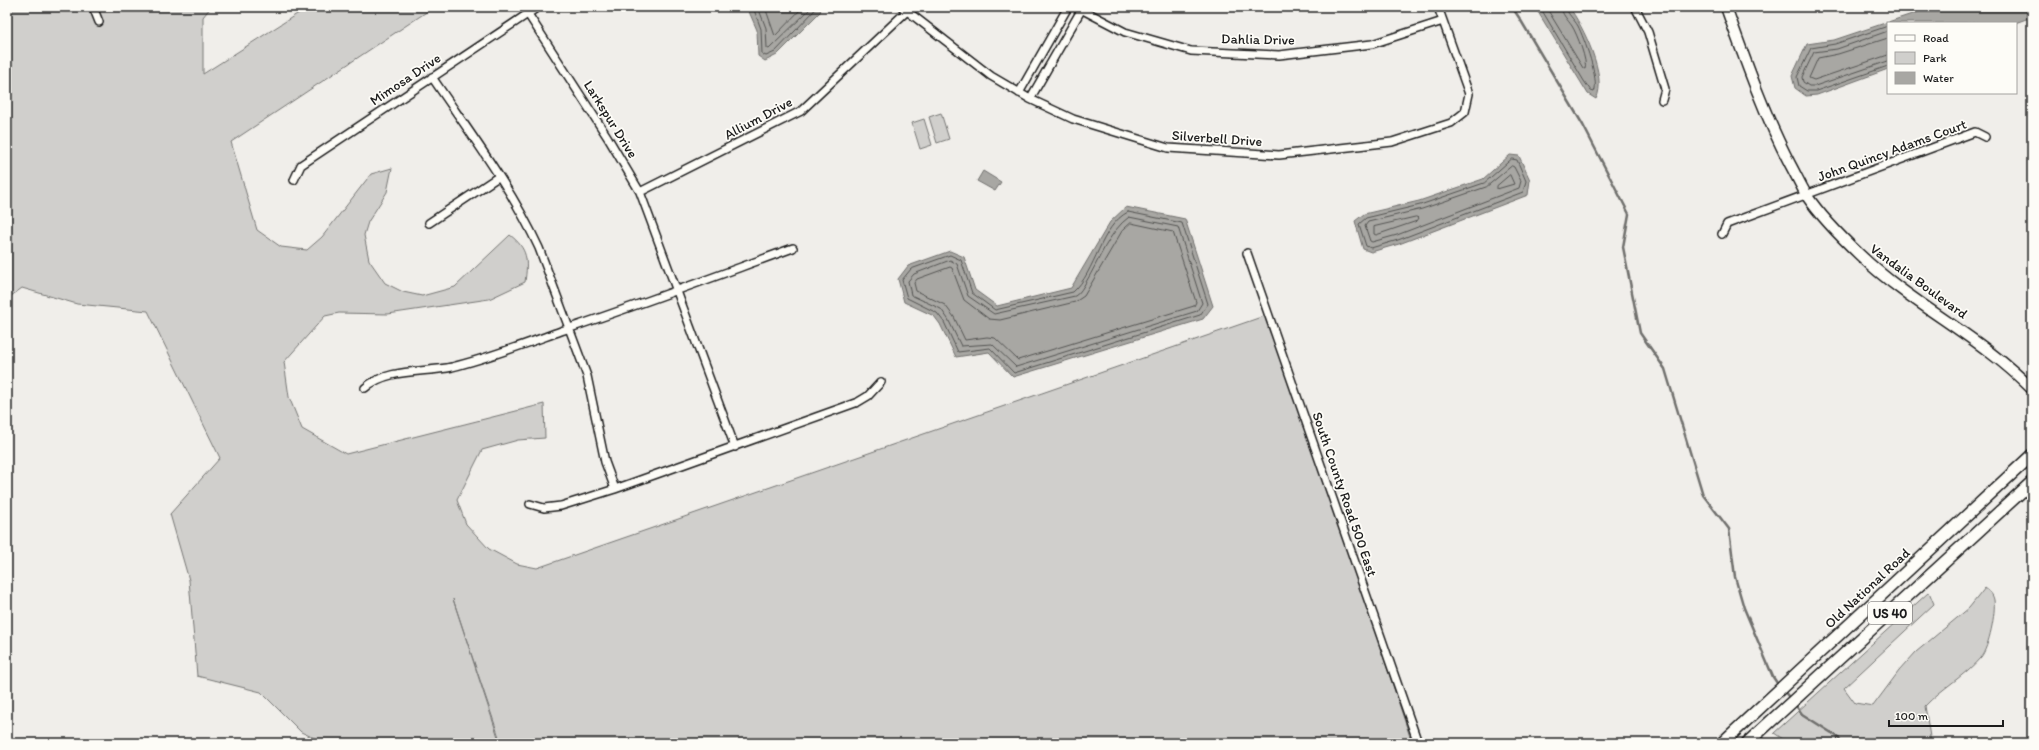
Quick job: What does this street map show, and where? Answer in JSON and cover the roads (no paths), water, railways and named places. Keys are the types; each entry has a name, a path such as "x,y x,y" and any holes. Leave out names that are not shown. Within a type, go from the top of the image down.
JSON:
{"main road":[{"name":"Old National Road","path":"1722,743 2032,455"},
{"name":"US 40","path":"1747,743 2032,482"}],"street":[{"path":"93,7 99,22"},
{"name":"Mimosa Drive","path":"294,180 300,165 538,7"},
{"path":"1019,93 1068,7"},
{"path":"1438,7 1443,21"},
{"path":"1635,7 1648,32 1666,89 1662,100"},
{"name":"Vandalia Boulevard","path":"1726,7 1776,137 1807,195 1820,213 1860,256 1901,288 1984,347 2014,371 2032,389"},
{"path":"1030,99 1080,8"},
{"name":"Dahlia Drive","path":"1080,8 1125,32 1191,50 1279,56 1372,44 1443,21"},
{"name":"Silverbell Drive","path":"904,9 991,76 1030,99 1073,119 1168,148 1278,155 1392,142 1451,123 1465,112 1469,94 1443,21"},
{"name":"Allium Drive","path":"640,192 801,111 904,9"},
{"name":"Larkspur Drive","path":"528,14 608,138 640,192 678,290 735,447"},
{"path":"432,77 531,230 587,376 605,462 615,489"},
{"name":"John Quincy Adams Court","path":"1722,234 1727,224 1975,132 1985,137"},
{"path":"429,223 498,177"},
{"path":"365,388 372,381 386,376 439,370 461,365 569,329 793,248"},
{"name":"South County Road 500 East","path":"1247,253 1418,743"},
{"path":"530,504 544,508 561,506 615,489 858,402 868,396 881,382"}],"water":[{"path":"747,7 818,7 821,11 777,55 765,61 758,56 757,30"},
{"path":"1535,7 1569,7 1575,16 1587,39 1596,65 1599,78 1599,90 1596,99 1588,94"},
{"path":"1933,7 2032,7 2032,17 2017,22 1888,22"},
{"path":"1887,22 1887,69 1817,95 1806,96 1795,88 1792,76 1807,44 1834,40"},
{"path":"1510,155 1519,156 1530,180 1528,195 1399,244 1371,252 1363,249 1355,221 1364,214 1419,201 1483,179"},
{"path":"983,171 1001,182 995,191 977,181"},
{"path":"1126,207 1185,219 1213,306 1203,319 1013,377 989,352 956,357 940,324 934,316 904,302 898,279 908,266 950,251 964,257 975,290 997,306 1071,288 1110,222"}],"waterway":[{"path":"1512,7 1583,125 1629,214 1623,247 1640,333 1665,369 1703,495 1729,529 1735,577 1744,608 1773,677 1779,686"},
{"path":"1784,691 1788,696"},
{"path":"1797,707 1802,714 1838,737 1841,743"}]}
